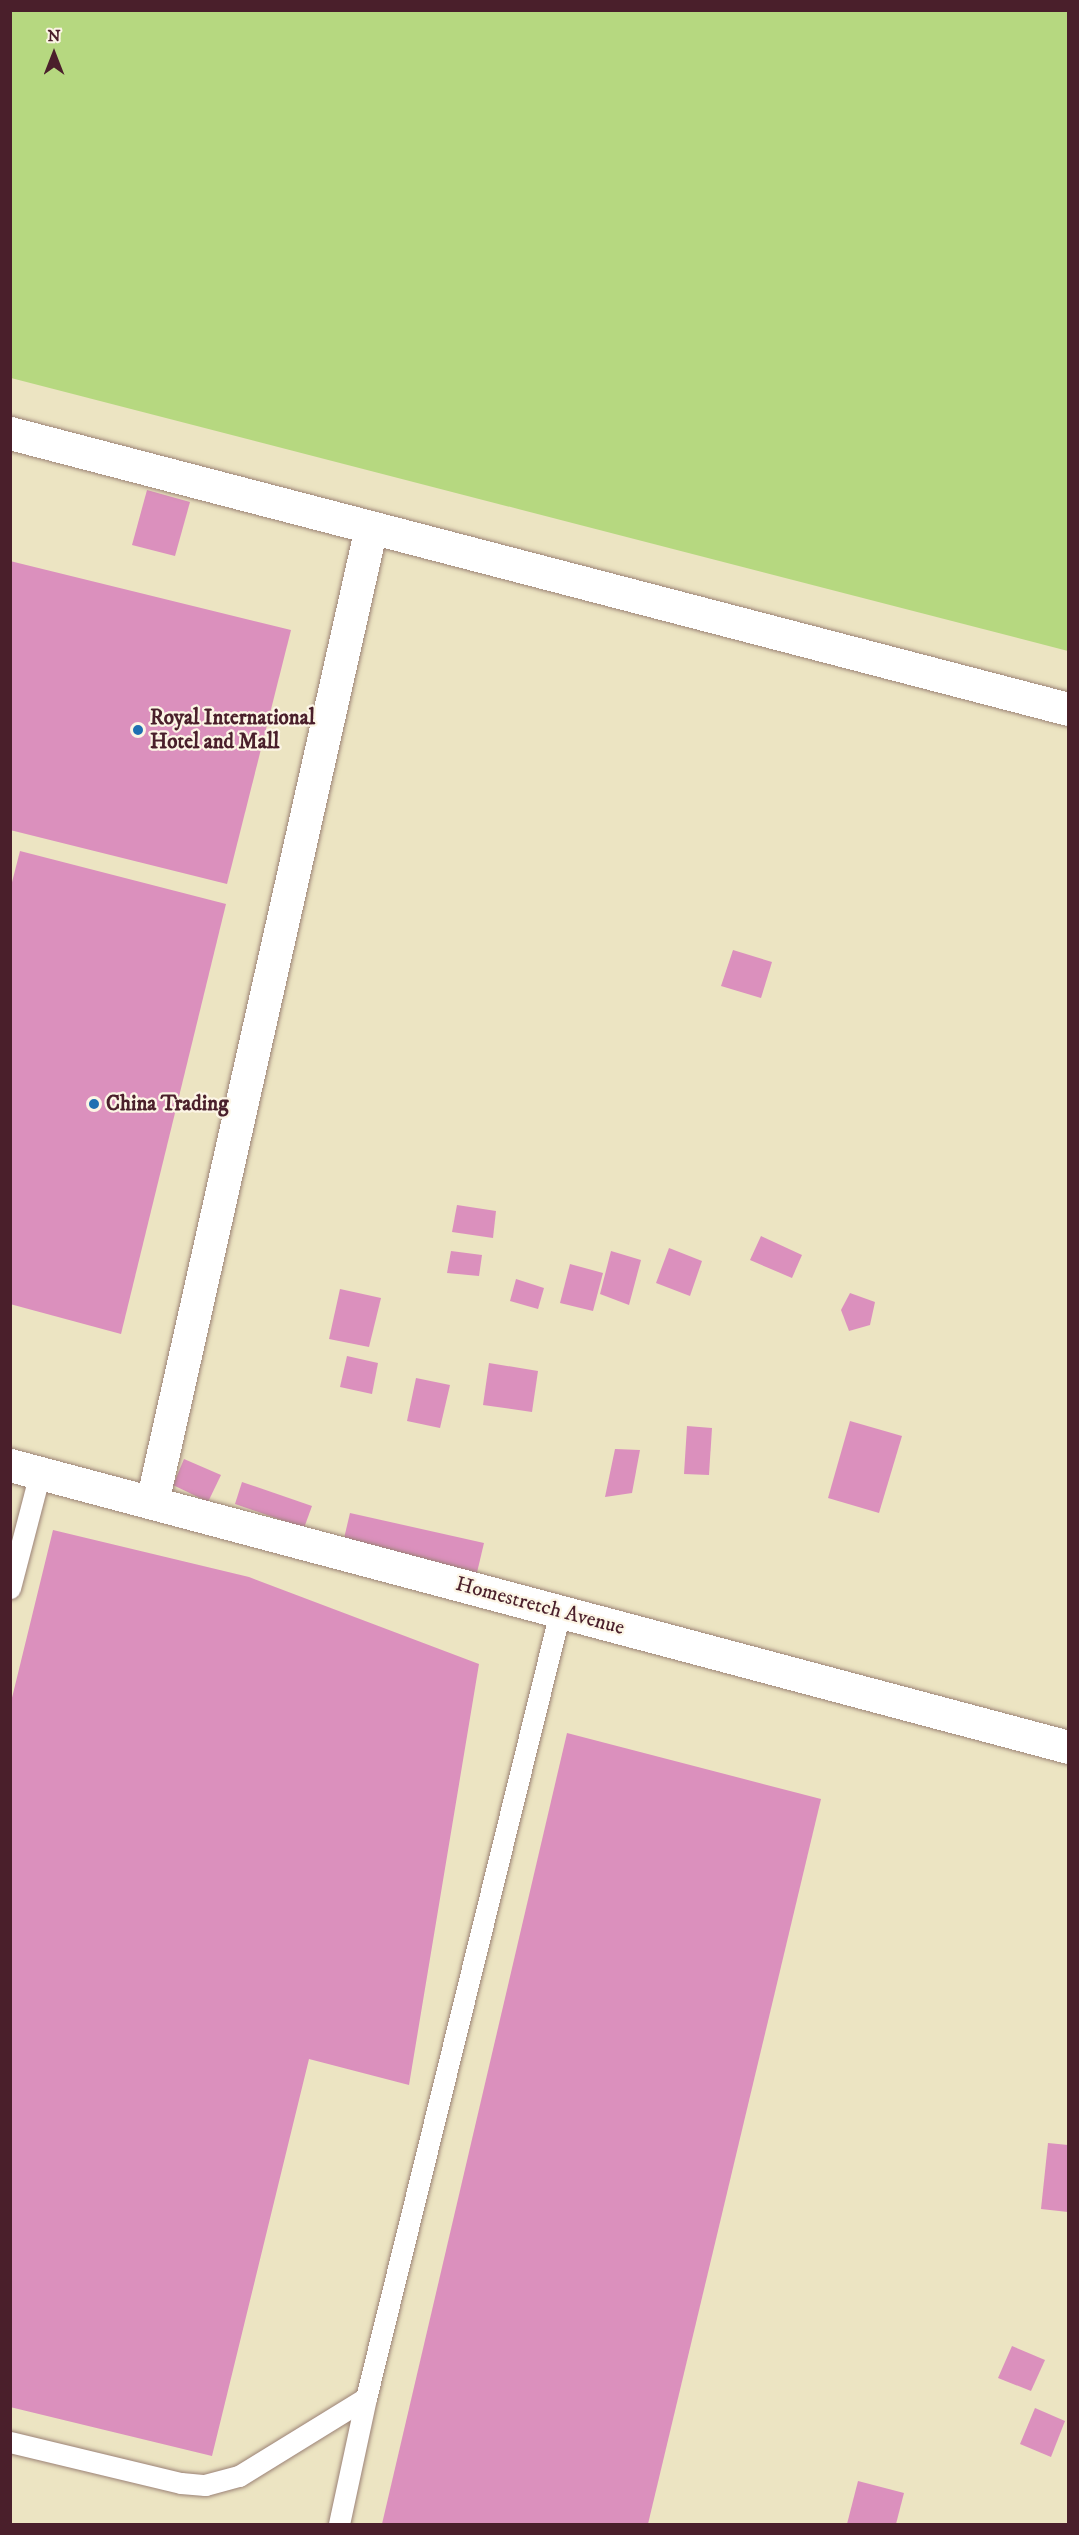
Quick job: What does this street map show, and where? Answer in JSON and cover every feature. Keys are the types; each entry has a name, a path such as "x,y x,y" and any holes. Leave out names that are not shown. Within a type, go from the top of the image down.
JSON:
{"street":[{"path":"10,434 1068,709"},
{"path":"152,1502 371,527"},
{"name":"Homestretch Avenue","path":"25,1469 1068,1747"}],"lane":[{"path":"10,1588 25,1469"},
{"path":"339,2524 366,2398 560,1612"},
{"path":"10,2442 181,2483 205,2485 239,2476 366,2398"}],"green space":[{"path":"10,11 1068,11 1068,651 11,378"}],"building":[{"path":"147,490 190,502 175,556 132,545"},
{"name":"Royal International Hotel and Mall","path":"10,561 291,630 227,884 10,830"},
{"name":"China Trading","path":"20,851 226,904 121,1334 10,1304 10,890"},
{"path":"733,950 772,962 761,998 721,986"},
{"path":"457,1205 496,1211 493,1238 452,1232"},
{"path":"761,1236 802,1255 792,1278 750,1260"},
{"path":"669,1248 702,1261 690,1296 656,1283"},
{"path":"451,1251 482,1255 479,1276 447,1273"},
{"path":"611,1251 641,1260 629,1305 600,1294"},
{"path":"570,1264 603,1273 593,1311 560,1303"},
{"path":"516,1279 544,1288 538,1309 510,1301"},
{"path":"340,1289 381,1298 369,1347 329,1339"},
{"path":"850,1293 875,1302 870,1325 849,1331 841,1310"},
{"path":"347,1356 378,1363 372,1394 340,1387"},
{"path":"489,1363 538,1371 532,1412 483,1405"},
{"path":"416,1378 450,1385 440,1428 407,1421"},
{"path":"850,1421 902,1436 879,1513 828,1498"},
{"path":"687,1426 712,1428 709,1475 684,1474"},
{"path":"615,1449 640,1450 632,1493 605,1497"},
{"path":"184,1459 221,1475 208,1502 173,1485"},
{"path":"242,1482 312,1506 304,1528 235,1504"},
{"path":"350,1513 484,1543 475,1581 341,1551"},
{"path":"53,1530 249,1577 479,1664 409,2085 309,2059 212,2456 10,2407 10,1706"},
{"path":"567,1733 821,1799 648,2524 382,2524"},
{"path":"1048,2143 1068,2145 1068,2212 1041,2209"},
{"path":"1012,2346 1045,2360 1031,2391 998,2378"},
{"path":"1035,2408 1065,2421 1051,2457 1020,2444"},
{"path":"858,2481 904,2493 896,2524 847,2524"}],"place":[{"name":"Royal International Hotel and Mall","path":"138,730"},
{"name":"China Trading","path":"94,1104"}]}
